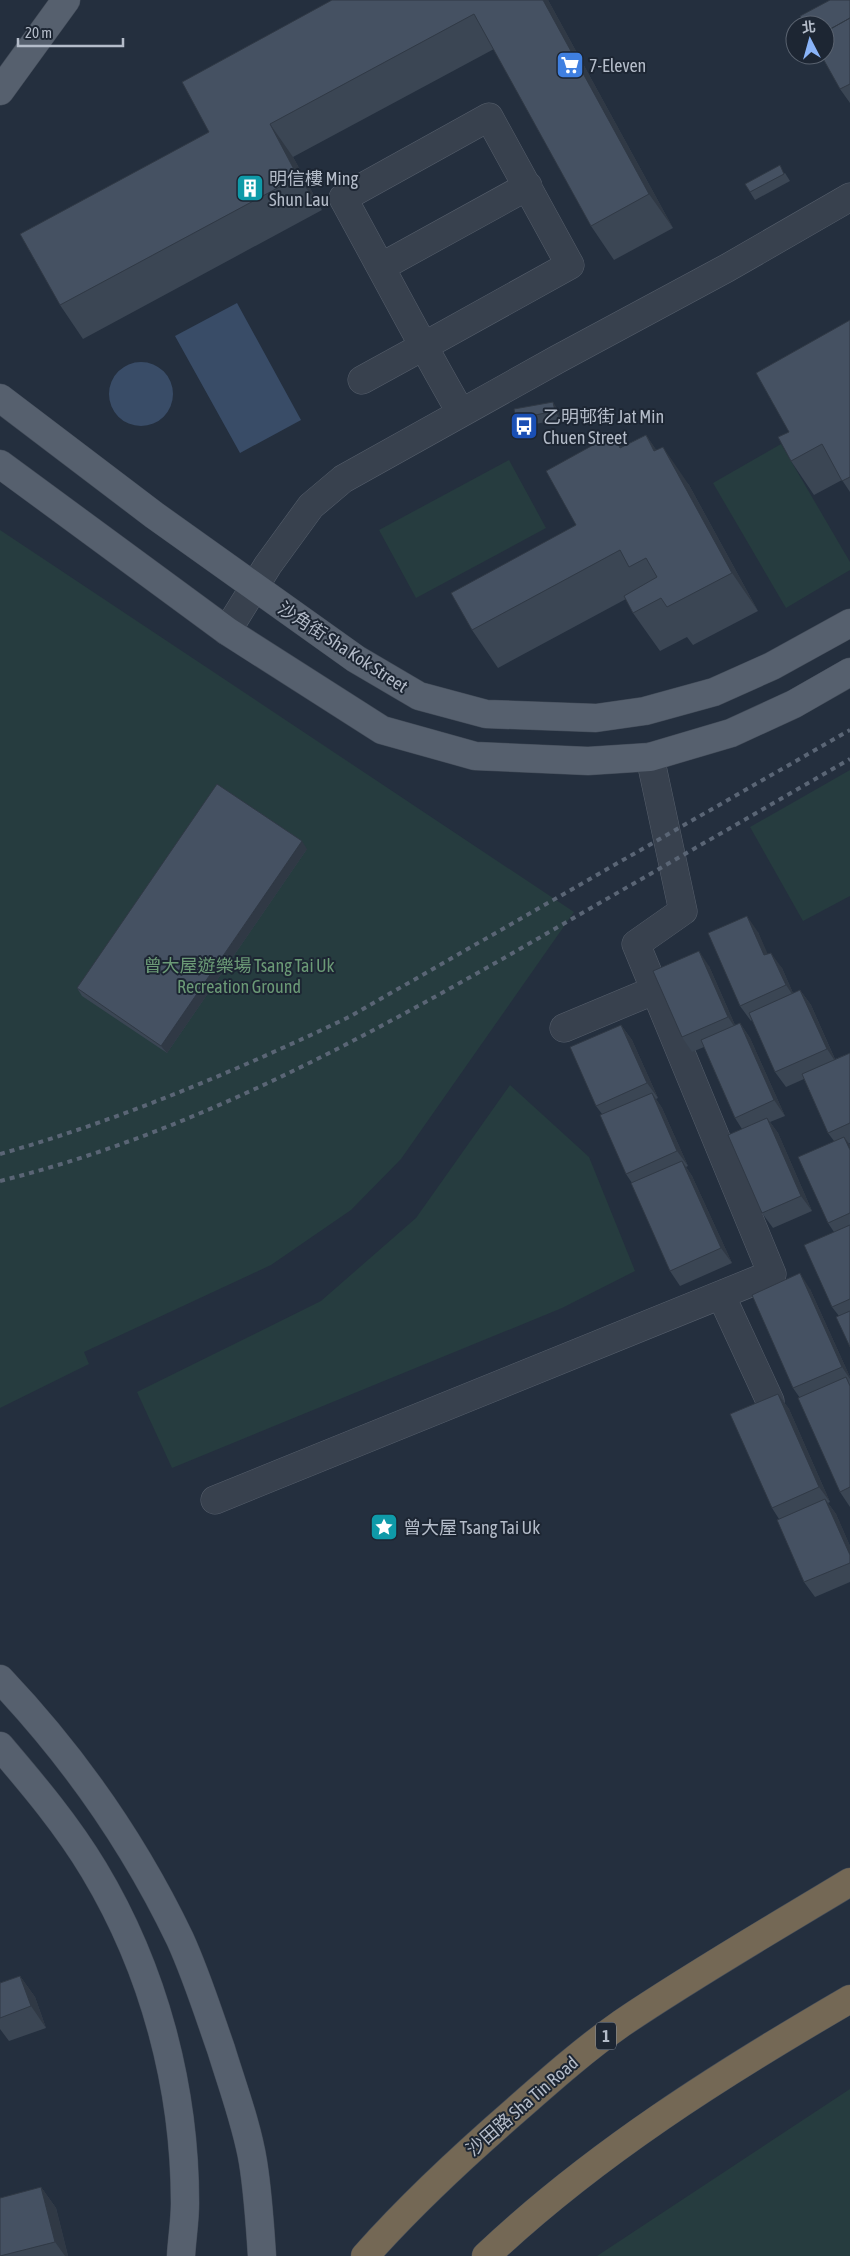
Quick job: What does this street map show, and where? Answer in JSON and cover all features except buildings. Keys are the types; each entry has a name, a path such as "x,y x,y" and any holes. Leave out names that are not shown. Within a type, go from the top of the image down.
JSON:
{"highway":[{"name":"沙田路 Sha Tin Road","path":"365,2256 390,2228 476,2144 554,2076 621,2024 745,1945 850,1882"},
{"path":"486,2256 556,2194 618,2146 783,2038 850,1999"}],"main road":[{"path":"0,91 66,0"},
{"name":"沙角街 Sha Kok Street","path":"0,398 154,515 356,659 419,696 486,714 596,718 645,712 714,692 772,666 850,623"},
{"path":"0,464 228,631 382,730 476,756 588,761 650,757 731,734 794,704 850,672"},
{"path":"0,1679 44,1727 109,1812 146,1873 180,1941 206,2005 231,2081 253,2161 262,2256"},
{"path":"0,1746 42,1795 94,1870 124,1926 148,1987 165,2040 176,2090 185,2204 181,2256"}],"street":[{"path":"362,380 424,346 570,265 489,117 343,198 424,346 461,413"},
{"path":"381,267 528,186"},
{"path":"228,631 254,587 311,506 343,479 726,268 850,197"},
{"path":"215,1500 772,1274 636,944 683,911 650,757"},
{"path":"564,1028 655,990"},
{"path":"720,1294 770,1401"}],"green space":[{"path":"781,444 850,562 850,570 786,608 713,483"},
{"path":"509,460 546,528 416,598 379,530"},
{"name":"曾大屋遊樂場 Tsang Tai Uk Recreation Ground","path":"0,530 574,912 401,1159 351,1210 271,1265 84,1352 89,1364 0,1408"},
{"path":"850,770 850,896 803,921 750,827"},
{"path":"510,1085 589,1157 635,1271 562,1308 172,1468 137,1392 321,1301 416,1218"},
{"path":"850,2089 850,2256 597,2256"}],"water":[{"path":"237,303 301,420 240,453 175,336"},
{"path":"135,362 147,362 164,371 171,382 173,394 171,406 164,417 147,426 135,426 123,421 114,412 109,400 109,388 114,376 123,367"}],"railway":[{"path":"0,1154 89,1126 177,1093 349,1017 850,730"},
{"path":"0,1181 72,1161 142,1137 278,1078 410,1011 475,975 850,759"}],"place":[{"name":"7-Eleven","path":"570,65"},
{"name":"明信樓 Ming Shun Lau","path":"250,188"},
{"name":"乙明邨街 Jat Min Chuen Street","path":"524,426"},
{"name":"曾大屋 Tsang Tai Uk","path":"384,1527"}]}
